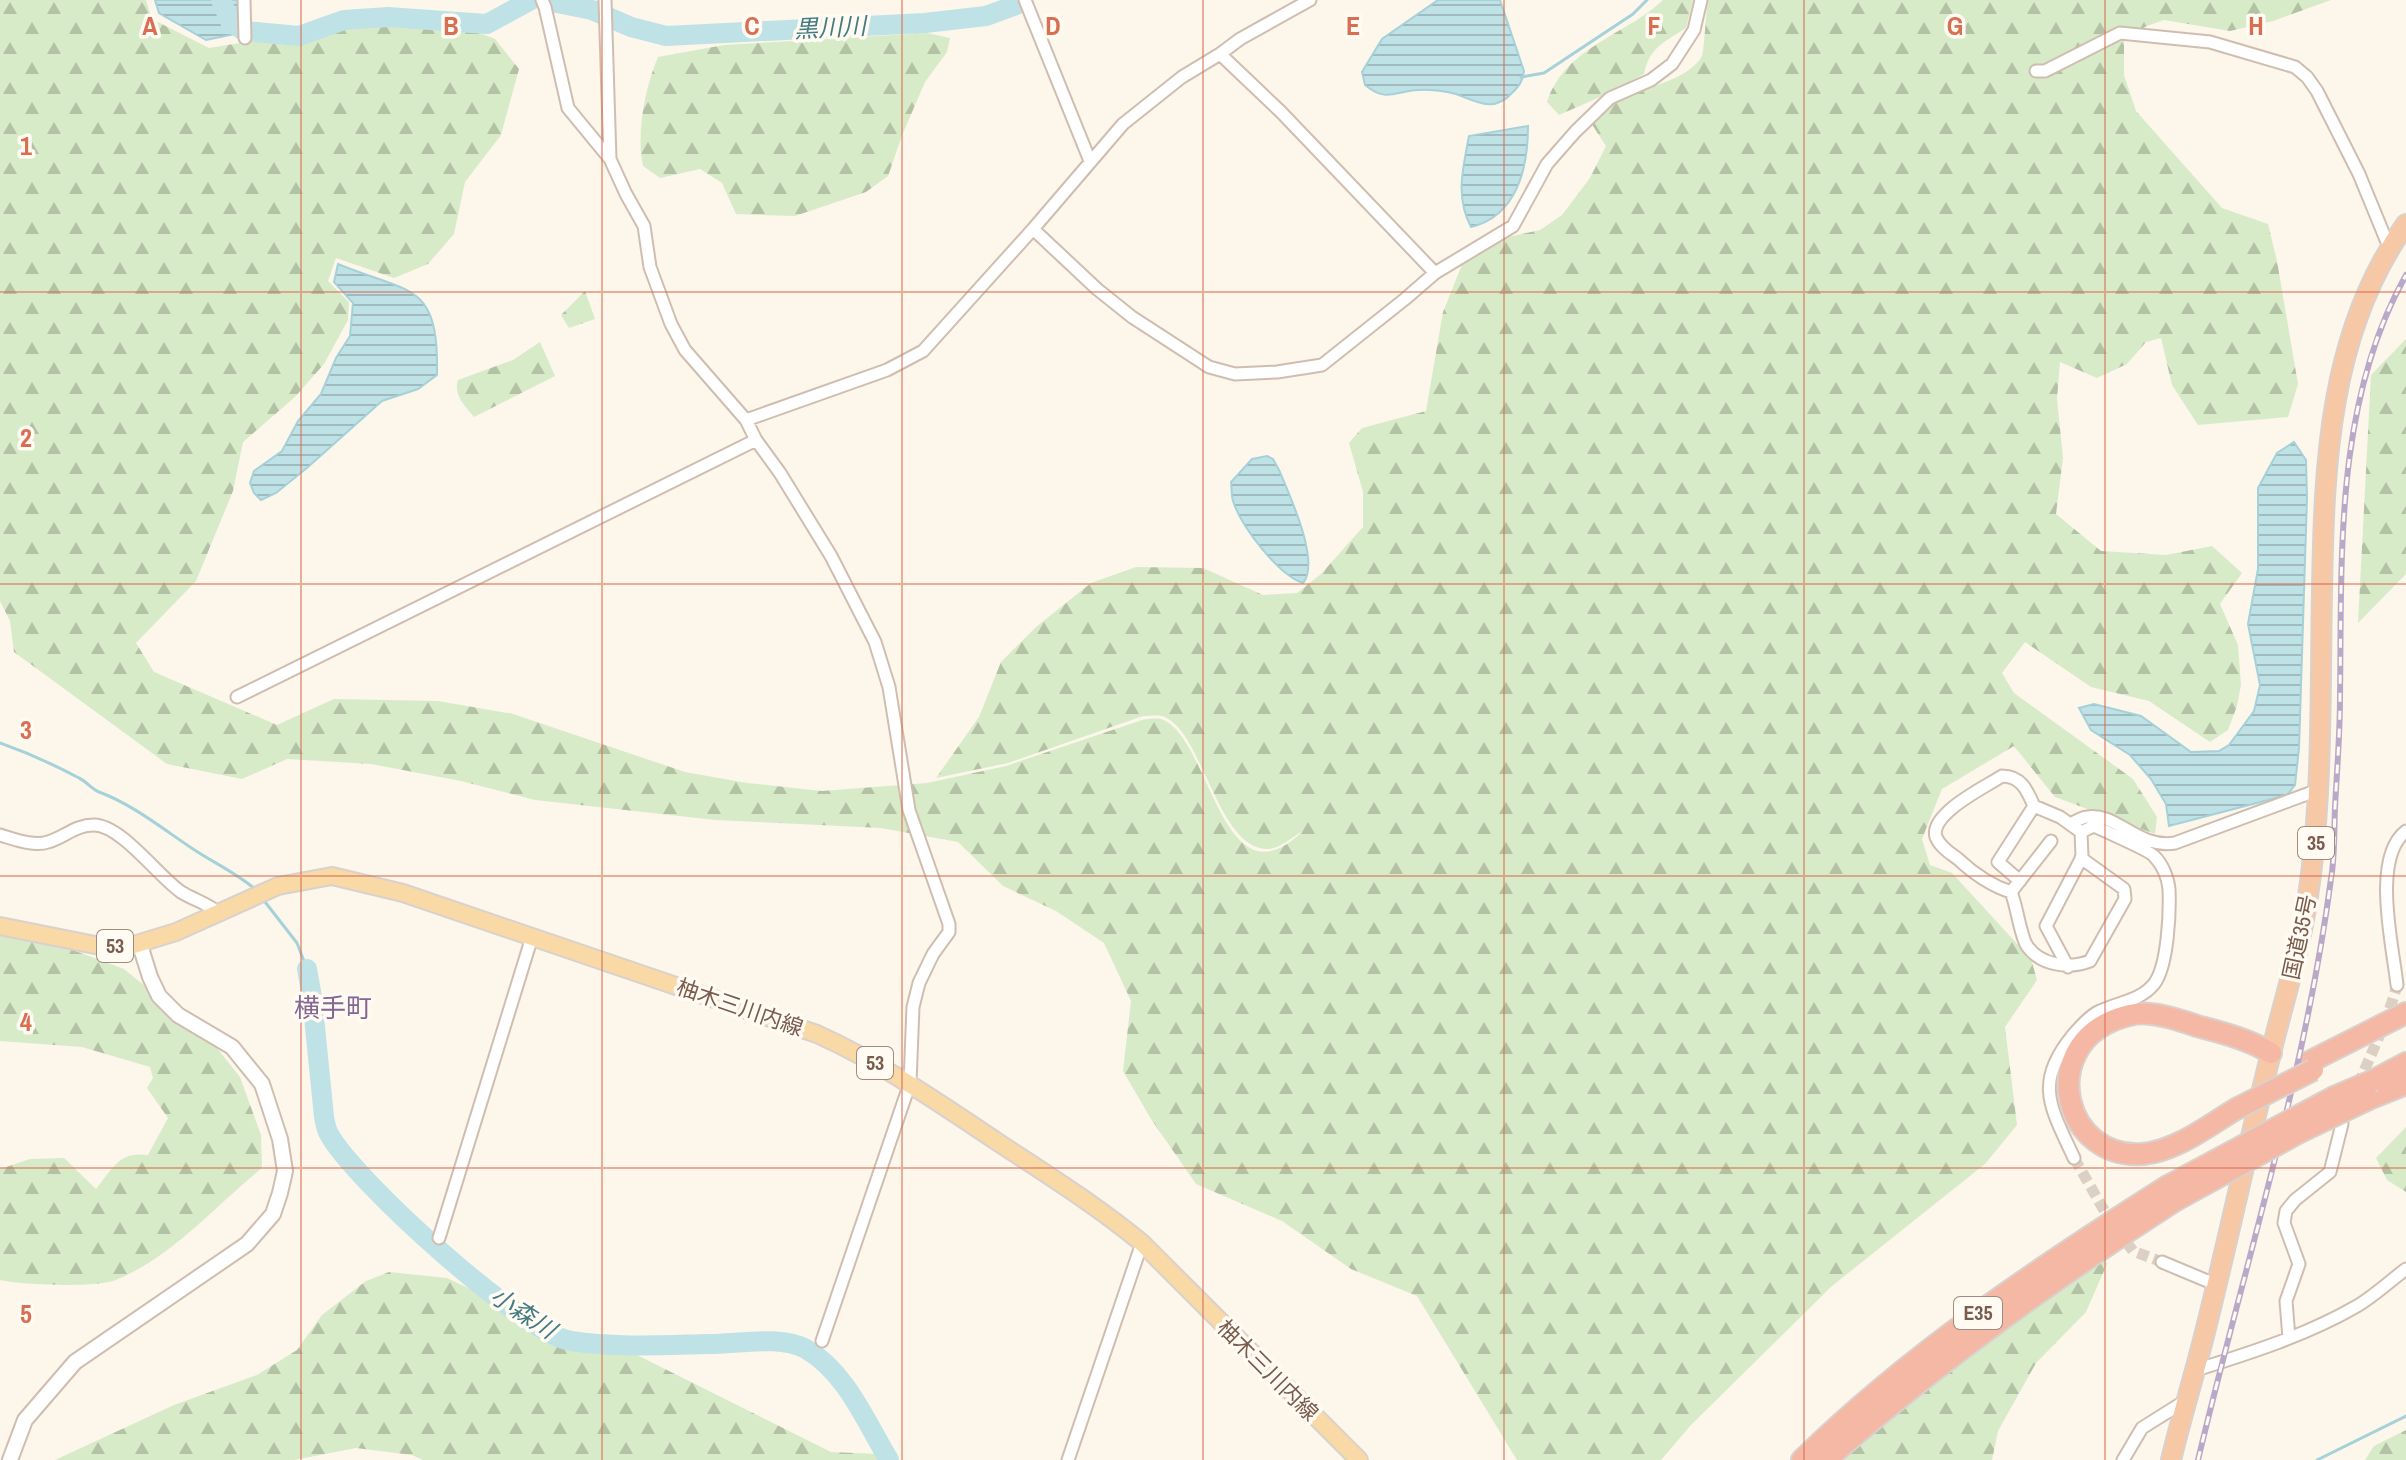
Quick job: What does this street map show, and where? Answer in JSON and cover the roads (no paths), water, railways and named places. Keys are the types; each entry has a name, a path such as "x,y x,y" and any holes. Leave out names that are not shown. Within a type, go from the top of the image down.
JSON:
{"highway":[{"name":"国道35号","path":"2171,1460 2294,971 2308,900 2318,790 2323,495 2335,396 2354,325 2389,247 2406,224"},
{"path":"2271,1053 2250,1040 2148,1013 2121,1017 2098,1027 2084,1039 2072,1062 2067,1088 2084,1131 2104,1146 2124,1153 2144,1154 2163,1149 2234,1105 2406,1013"},
{"path":"2311,1066 2406,1027"},
{"name":"E35","path":"2372,1090 2406,1065"},
{"name":"E35","path":"1802,1460 1882,1387 1969,1319 2071,1247 2172,1193 2334,1097 2406,1084"},
{"name":"E35","path":"1826,1460 1893,1401 1979,1334 2172,1193"}],"main road":[{"name":"柚木三川内線","path":"0,926 95,945 127,947 140,945 278,886 332,876 403,893 817,1034 853,1050 910,1083 1107,1214 1142,1243 1359,1460"}],"street":[{"path":"244,0 245,38"},
{"path":"542,0 568,108 610,159 644,226 650,267 671,324 685,350 746,420 809,519 859,607 875,642 889,687 909,810 949,924 949,932 933,954 919,983 913,1007 910,1083 822,1341"},
{"path":"605,0 610,159"},
{"path":"1025,0 1090,161"},
{"path":"746,420 799,403 911,359 923,351 1123,124 1182,77 1240,39 1310,0"},
{"path":"1033,229 1132,317 1209,367 1235,374 1322,365 1435,273 1513,226 1547,164 1575,132 1610,98 1651,80 1672,64 1694,30 1701,0"},
{"path":"2036,71 2045,71 2120,33 2210,42 2295,67 2317,91 2359,174 2389,247"},
{"path":"1220,54 1281,112 1435,273"},
{"path":"237,697 756,440"},
{"path":"2011,892 1999,888 1967,867 1941,846 1935,826 1943,814 2002,776 2011,776 2019,781 2034,806 2081,832"},
{"path":"2070,824 2088,816 2111,821 2150,843 2163,845 2318,790"},
{"path":"2020,881 1998,862 2034,806"},
{"path":"0,835 24,842 46,843 80,826 98,825 114,832 182,892 221,911"},
{"path":"2074,1158 2049,1096 2051,1069 2065,1045 2097,1012 2140,997 2155,982 2167,951 2169,888 2163,867 2152,852 2094,826 2081,832"},
{"path":"2397,985 2386,875 2390,853 2406,831"},
{"path":"2068,967 2046,926 2081,858 2081,832"},
{"path":"2011,892 2051,841"},
{"path":"2011,892 2027,946 2043,959 2068,967 2090,961 2125,899 2124,889 2081,858"},
{"path":"439,1238 532,937"},
{"path":"10,1460 25,1420 75,1362 247,1244 273,1214 280,1193 285,1171 280,1139 262,1084 232,1047 178,1015 159,996 140,945"},
{"path":"2289,1338 2286,1301 2299,1264 2284,1223 2286,1211 2330,1172 2342,1124"},
{"path":"1068,1460 1142,1243"},
{"path":"2162,1262 2217,1285"},
{"path":"2196,1370 2289,1338 2359,1305 2406,1269"},
{"path":"2123,1460 2142,1428 2185,1401"}],"water":[{"path":"155,0 242,0 245,32 206,40 159,13"},
{"path":"1438,0 1500,0 1524,71 1519,86 1499,103 1485,104 1452,93 1427,90 1385,95 1365,85 1362,72 1382,39"},
{"path":"1528,126 1526,158 1517,188 1499,212 1471,227 1462,193 1469,136"},
{"path":"338,264 401,288 426,306 436,344 437,375 418,389 382,401 308,467 276,493 261,500 250,483 254,471 282,451 298,421 321,394 336,358 350,336 353,303 334,282"},
{"path":"2294,442 2306,460 2307,498 2299,748 2295,785 2287,795 2169,826 2166,804 2151,779 2130,755 2091,730 2079,708 2094,704 2141,716 2191,752 2219,751 2229,745 2254,711 2260,685 2248,624 2258,569 2258,488 2277,453"},
{"path":"1267,456 1273,459 1279,470 1302,528 1308,560 1308,573 1303,583 1272,560 1244,523 1233,501 1231,482 1252,459"}],"waterway":[{"name":"黒川川","path":"221,0 230,21 244,31 299,36 344,20 388,17 487,24 531,0"},
{"name":"黒川川","path":"542,0 592,10 631,27 666,36 925,23 986,16 1022,0"},
{"path":"1521,77 1544,73 1633,14 1647,0"},
{"path":"0,743 82,779 96,791 123,803 255,889"},
{"path":"262,898 297,943 307,969"},
{"name":"小森川","path":"307,969 328,1132 344,1156 370,1184 441,1252 516,1312 548,1332 571,1341 640,1346 772,1341 806,1349 844,1384 889,1460"},
{"path":"2317,1460 2406,1416"}],"tunnel":[{"path":"2358,1085 2397,985"},
{"path":"2074,1158 2108,1217 2133,1251 2162,1262"}],"railway":[{"path":"2198,1460 2290,1099 2320,953 2334,852 2347,481 2354,428 2366,375 2383,324 2406,275"}],"district":[{"name":"横手町","path":"333,1008"}]}
